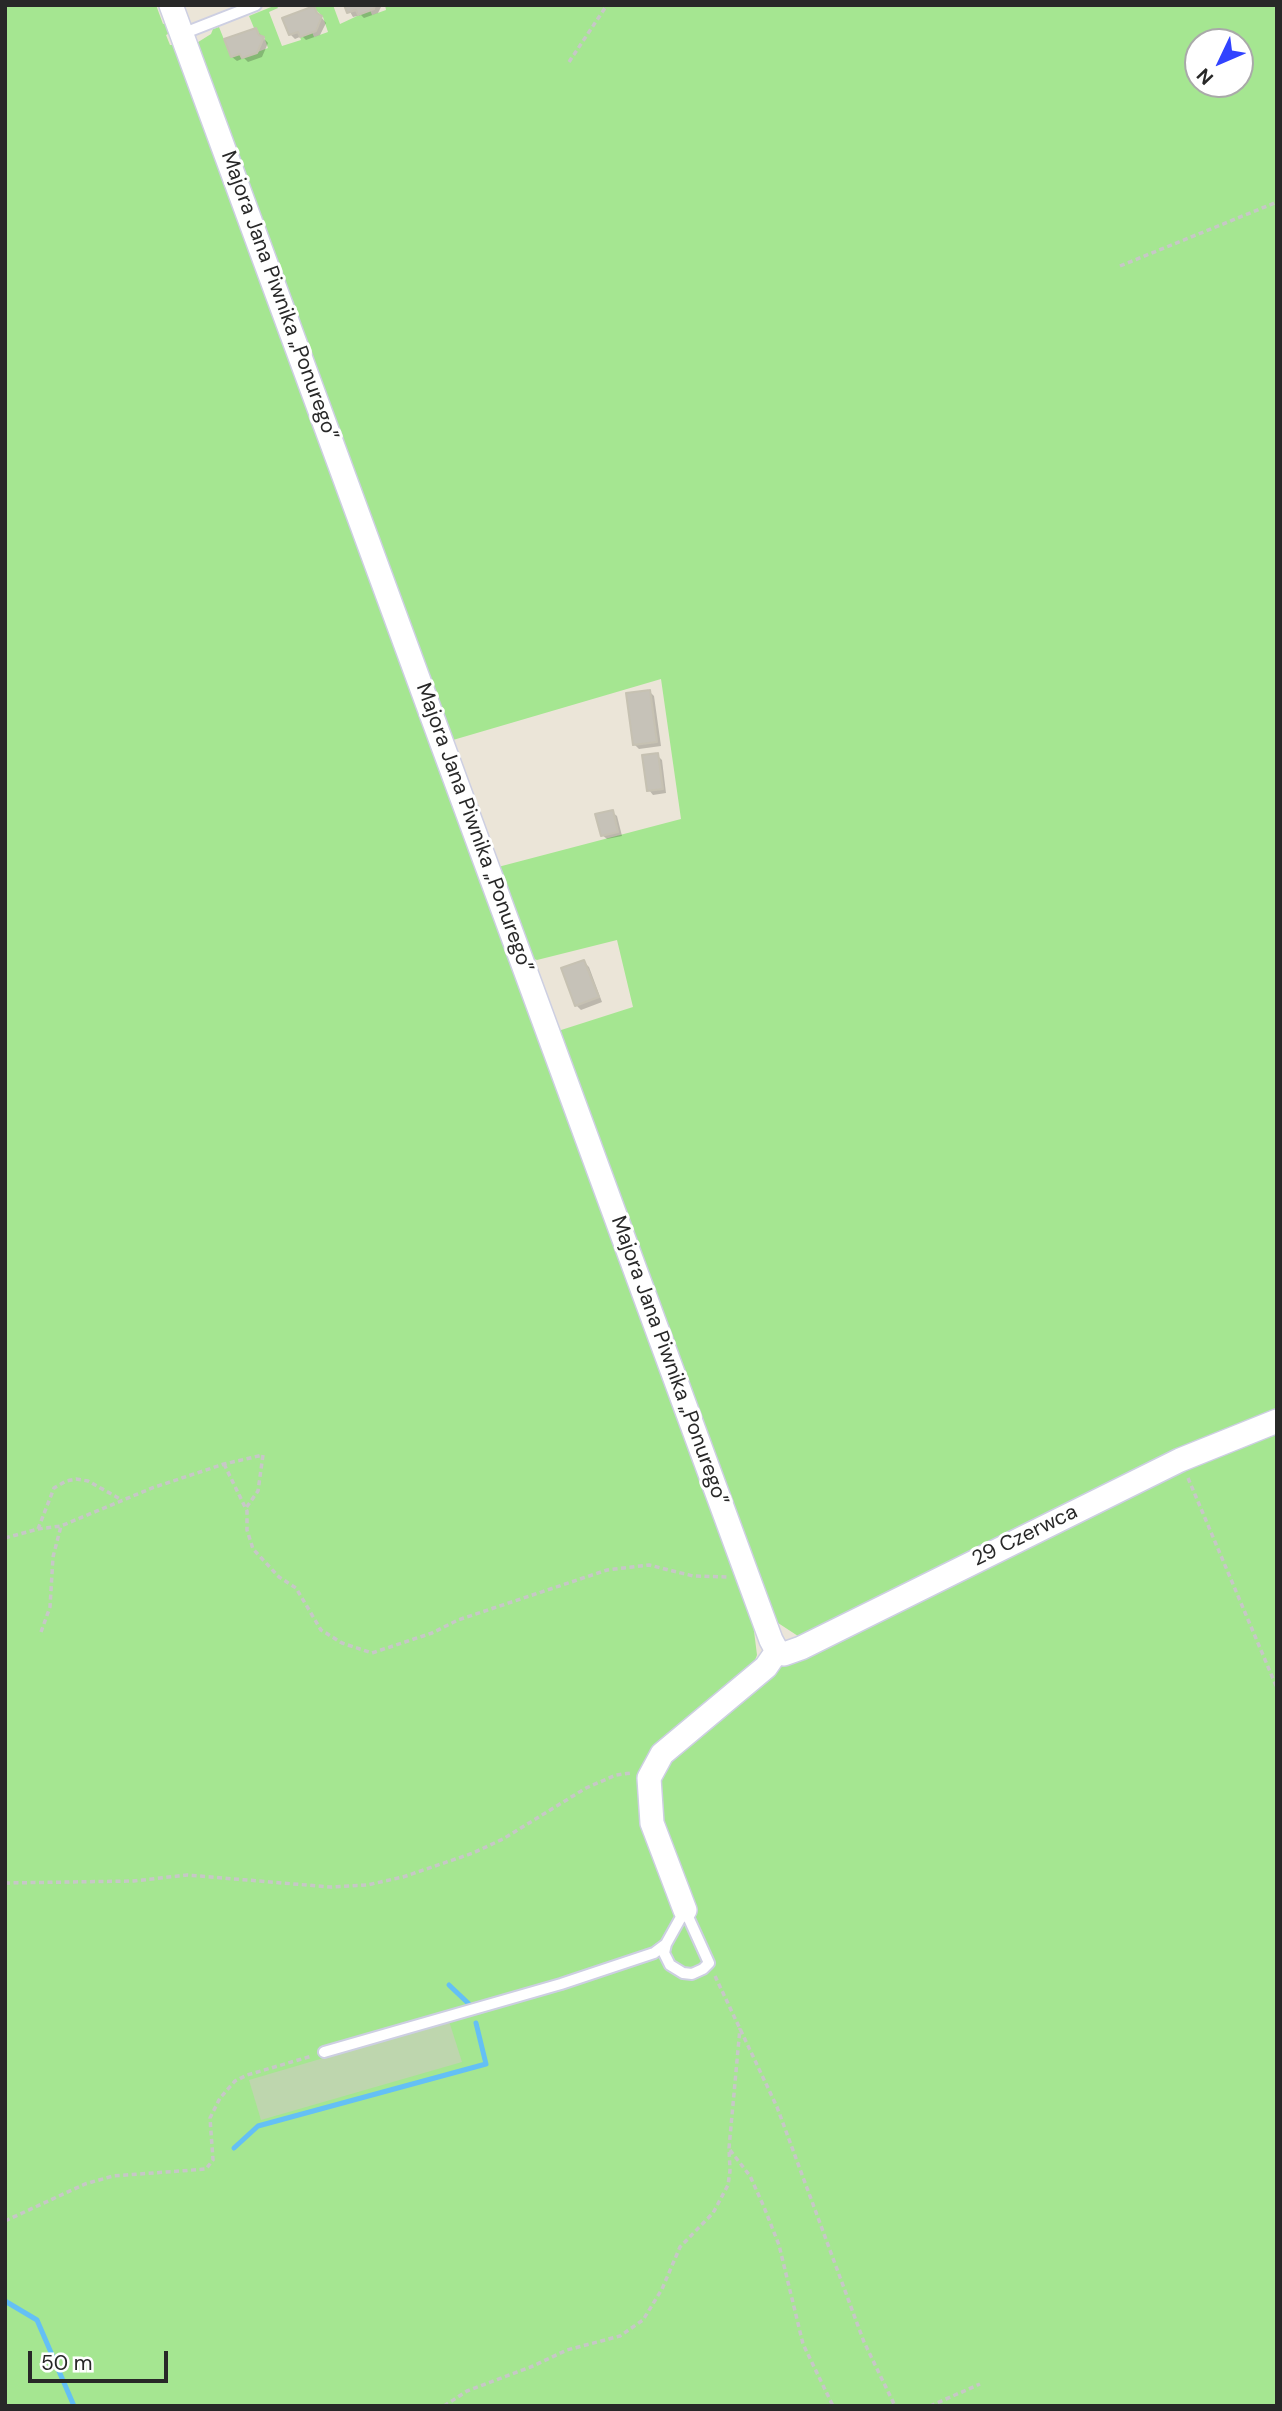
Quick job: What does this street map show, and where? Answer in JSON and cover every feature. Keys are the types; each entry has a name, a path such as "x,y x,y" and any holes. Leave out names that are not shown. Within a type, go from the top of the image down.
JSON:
{"street":[{"name":"Majora Jana Piwnika „Ponurego”","path":"171,5 777,1651"},
{"name":"29 Czerwca","path":"777,1651 784,1654 801,1647 1180,1460 1277,1421"},
{"path":"685,1910 652,1823 649,1778 654,1765 669,1747 766,1667 777,1651"}],"lane":[{"path":"182,34 257,5"},
{"path":"685,1910 709,1963 692,1974 683,1973 670,1965 664,1954 666,1944 685,1910"},
{"path":"324,2052 561,1984 654,1954 666,1944"}],"path":[{"path":"569,62 607,5"},
{"path":"1120,266 1277,202"},
{"path":"5,1538 61,1526 122,1500 224,1464 262,1455 261,1482 246,1508"},
{"path":"1180,1460 1277,1688"},
{"path":"224,1464 246,1508 247,1531 253,1549 279,1577 296,1588 321,1630 342,1643 372,1653 607,1570 649,1565 693,1576 748,1577"},
{"path":"38,1529 54,1488 66,1482 88,1480 122,1500"},
{"path":"41,1632 50,1607 53,1557 61,1526"},
{"path":"5,1882 134,1881 187,1875 330,1887 367,1885 403,1877 480,1850 503,1839 586,1788 616,1775 634,1772 649,1778"},
{"path":"709,1963 776,2107 864,2342 895,2406"},
{"path":"444,2406 467,2391 567,2350 620,2336 643,2319 662,2289 680,2247 713,2213 728,2185 740,2028"},
{"path":"5,2221 85,2184 113,2176 206,2169 213,2160 210,2118 220,2098 235,2081 324,2052"},
{"path":"729,2148 750,2176 764,2207 779,2245 803,2344 833,2406"},
{"path":"930,2406 980,2384"}],"green space":[{"path":"5,5 156,5 163,24 169,22 170,33 166,35 170,45 195,44 219,27 231,57 240,54 242,58 268,48 264,37 254,28 249,16 276,5 278,8 269,12 282,46 301,40 300,37 312,32 314,37 328,32 323,17 311,5 333,5 340,24 370,10 372,15 386,10 385,5 1277,5 1277,2406 5,2406","holes":["212,87 453,740 661,679 681,819 498,867 532,958 537,960 617,940 633,1007 558,1031 775,1621 798,1636 815,1636 798,1660 779,1668 747,1691 757,1655 753,1623"]},
{"path":"449,2021 462,2062 261,2120 249,2080"}],"building":[{"path":"344,5 375,5 374,9 358,15 356,10 347,13"},
{"path":"314,6 322,16 316,31 300,37 298,32 289,35 282,18"},
{"path":"256,28 259,35 264,37 257,53 242,58 240,54 231,57 224,39"},
{"path":"650,690 657,742 633,745 626,693"},
{"path":"658,753 663,789 647,791 642,755"},
{"path":"613,810 618,832 601,836 595,814"},
{"path":"584,960 599,997 575,1006 561,968"}],"waterway":[{"path":"449,1985 469,2004"},
{"path":"234,2148 258,2126 486,2064 476,2023"},
{"path":"5,2301 37,2320 74,2406"}]}
